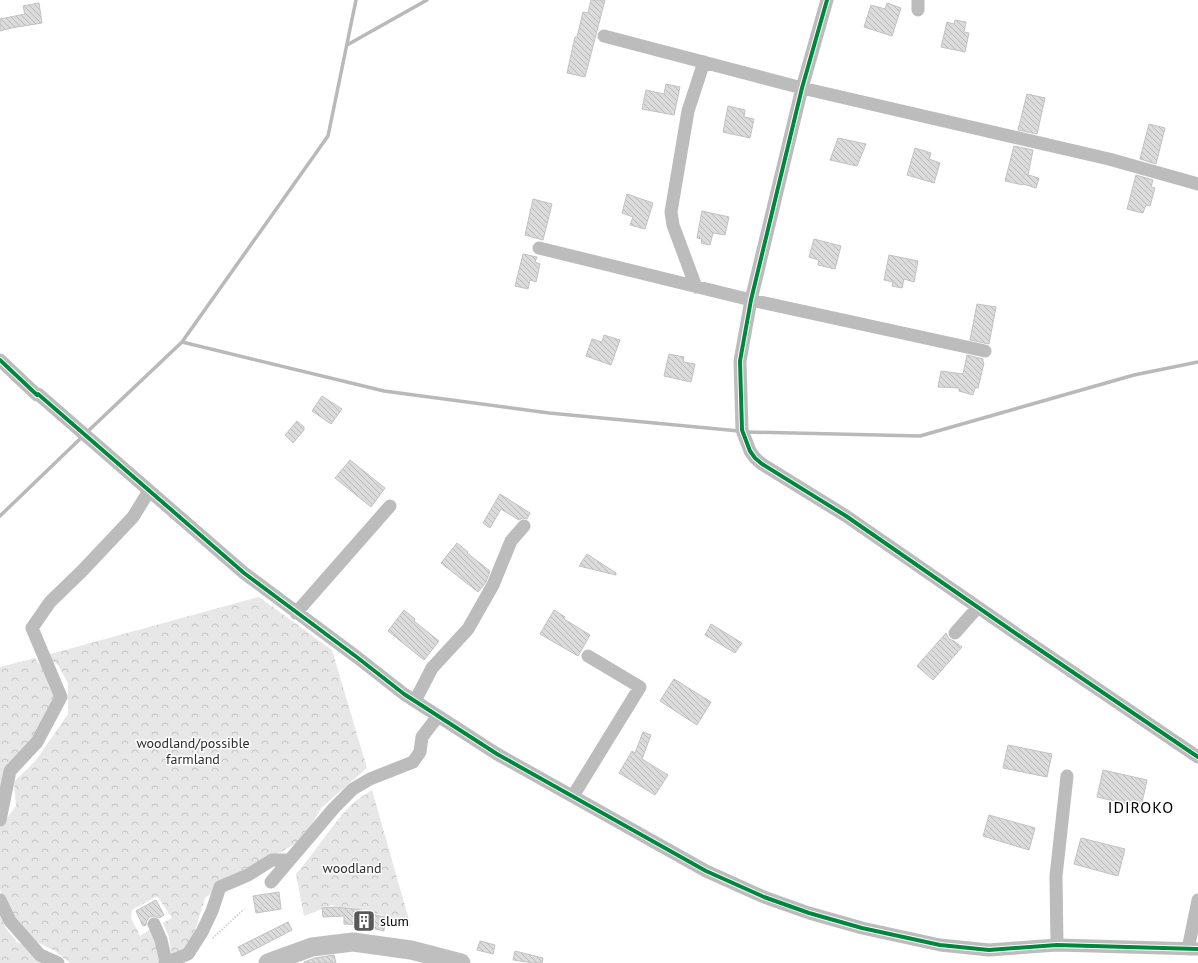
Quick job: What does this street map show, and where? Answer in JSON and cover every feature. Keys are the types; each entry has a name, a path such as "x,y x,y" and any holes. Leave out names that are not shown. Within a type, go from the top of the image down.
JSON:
{"main road":[{"path":"268,963 312,947 353,942 414,958 461,963"}],"street":[{"path":"826,0 802,88 751,300 740,360 742,430 750,451 762,464 846,516 1198,757"},
{"path":"604,36 802,88 1109,159 1198,184"},
{"path":"696,287 673,225 671,212 688,111 704,62"},
{"path":"539,248 751,300 984,351"},
{"path":"0,360 37,395 38,394 62,414 244,573 415,701 496,754 706,870 764,897 808,913 862,928 940,945 988,950 1056,945 1193,949 1198,900"},
{"path":"0,820 10,771 37,742 61,697 32,628 50,602 82,571 133,516 149,491"},
{"path":"296,613 390,506"},
{"path":"415,701 432,668 468,629 493,585 511,541 524,526"},
{"path":"955,634 978,607"},
{"path":"573,796 640,687 588,656"},
{"path":"271,882 334,808 353,789 370,779 413,762 420,752 422,737 438,716"},
{"path":"1056,945 1056,876 1067,776"},
{"path":"154,924 161,940 165,962 188,954 202,932 212,911 220,887 248,876 272,860 289,860"},
{"path":"0,900 10,921 40,955 58,963"}],"path":[{"path":"210,941 244,909"}],"green space":[{"name":"woodland/possible farmland","path":"259,597 332,650 367,768 322,807 302,840 220,886 205,898 190,947 171,954 169,937 163,923 172,918 157,896 132,910 131,918 140,936 152,928 160,963 70,963 55,951 19,933 0,890 0,827 16,806 14,782 37,759 68,714 68,683 58,665 43,656"},
{"path":"35,658 37,662 53,672 61,703 4,784 0,812 0,667"},
{"name":"woodland","path":"372,790 411,927 382,915 332,905 304,916 296,874 346,810 354,802"},
{"path":"0,912 5,927 17,942 43,953 54,963 0,963"}],"building":[{"path":"591,0 605,0 585,77 567,73 575,37 577,37 583,12 588,13"},
{"path":"39,3 42,23 0,31 0,19 25,14 23,6"},
{"path":"887,3 901,8 892,36 864,27 871,5 885,9"},
{"path":"955,20 966,22 964,32 969,33 965,52 941,47 947,22 954,24"},
{"path":"666,84 680,87 674,115 642,109 646,90 664,94"},
{"path":"1027,94 1045,98 1037,134 1018,130"},
{"path":"728,106 745,110 744,117 754,119 750,138 723,132"},
{"path":"1149,124 1165,128 1156,164 1140,159"},
{"path":"838,138 866,144 857,166 830,160"},
{"path":"1014,146 1033,150 1028,175 1039,178 1036,188 1005,181"},
{"path":"915,148 931,153 929,159 940,163 934,183 907,175"},
{"path":"1136,175 1153,180 1151,187 1155,188 1150,206 1146,205 1143,213 1127,209"},
{"path":"627,194 653,203 645,229 630,225 633,217 622,213"},
{"path":"533,199 552,204 543,240 525,235"},
{"path":"702,211 729,217 725,235 713,233 710,245 701,243 702,239 697,238"},
{"path":"814,239 841,246 835,269 818,265 819,260 809,257"},
{"path":"523,254 537,257 535,262 540,264 536,282 530,280 528,289 515,286"},
{"path":"889,255 918,261 914,282 904,279 902,288 892,286 893,282 884,280"},
{"path":"977,304 996,307 989,344 970,340"},
{"path":"604,335 620,340 611,365 586,356 592,339 602,342"},
{"path":"669,354 684,357 683,362 695,364 691,382 664,376"},
{"path":"967,355 983,359 984,363 978,388 975,388 973,395 959,391 959,388 938,387 941,371 963,374"},
{"path":"322,396 342,409 331,424 312,411"},
{"path":"297,421 304,427 304,430 293,443 285,435"},
{"path":"350,460 385,488 371,507 335,478"},
{"path":"500,494 530,513 527,519 522,518 519,520 501,509 490,528 483,523"},
{"path":"457,543 490,571 486,582 478,592 441,563"},
{"path":"587,554 616,573 616,575 579,566"},
{"path":"404,610 415,619 414,621 439,641 424,660 388,631"},
{"path":"554,610 565,617 564,619 590,635 578,656 540,634"},
{"path":"711,624 742,643 735,653 705,635"},
{"path":"946,633 949,639 962,647 933,680 917,666"},
{"path":"674,679 711,702 697,725 660,701"},
{"path":"643,732 651,735 642,759 668,775 655,795 619,773 632,751 635,753"},
{"path":"1008,745 1052,754 1047,777 1003,768"},
{"path":"1103,770 1147,780 1141,807 1097,797"},
{"path":"989,815 1035,828 1029,850 983,836"},
{"path":"1081,838 1125,849 1118,876 1074,864"},
{"path":"279,892 281,909 256,913 253,896"},
{"path":"156,900 164,915 159,918 154,916 150,917 147,920 146,925 143,926 136,911"},
{"name":"slum","path":"335,907 362,910 362,912 385,917 384,931 361,925 344,924 344,916 323,917 322,908"},
{"path":"288,922 292,930 242,956 238,947"},
{"path":"480,941 495,945 493,954 477,950"},
{"path":"515,951 543,958 542,963 513,960"},
{"path":"334,955 336,963 304,963 315,958"}],"waterway":[{"path":"86,433 182,342 328,136 356,0"},
{"path":"347,45 427,0"},
{"path":"182,342 384,391 549,413 739,431"},
{"path":"747,432 920,436 1134,375 1198,362"},
{"path":"0,516 82,437"}],"cycle path":[{"path":"827,0 802,88 751,300 740,361 742,430 750,451 762,464 846,516 1198,757"},
{"path":"0,360 37,395 38,394 244,573 404,694 497,754 706,871 764,897 809,913 862,928 940,945 989,950 1057,945 1198,949"}],"place":[{"name":"slum","path":"364,921"}],"district":[{"name":"IDIROKO","path":"1141,807"}]}
